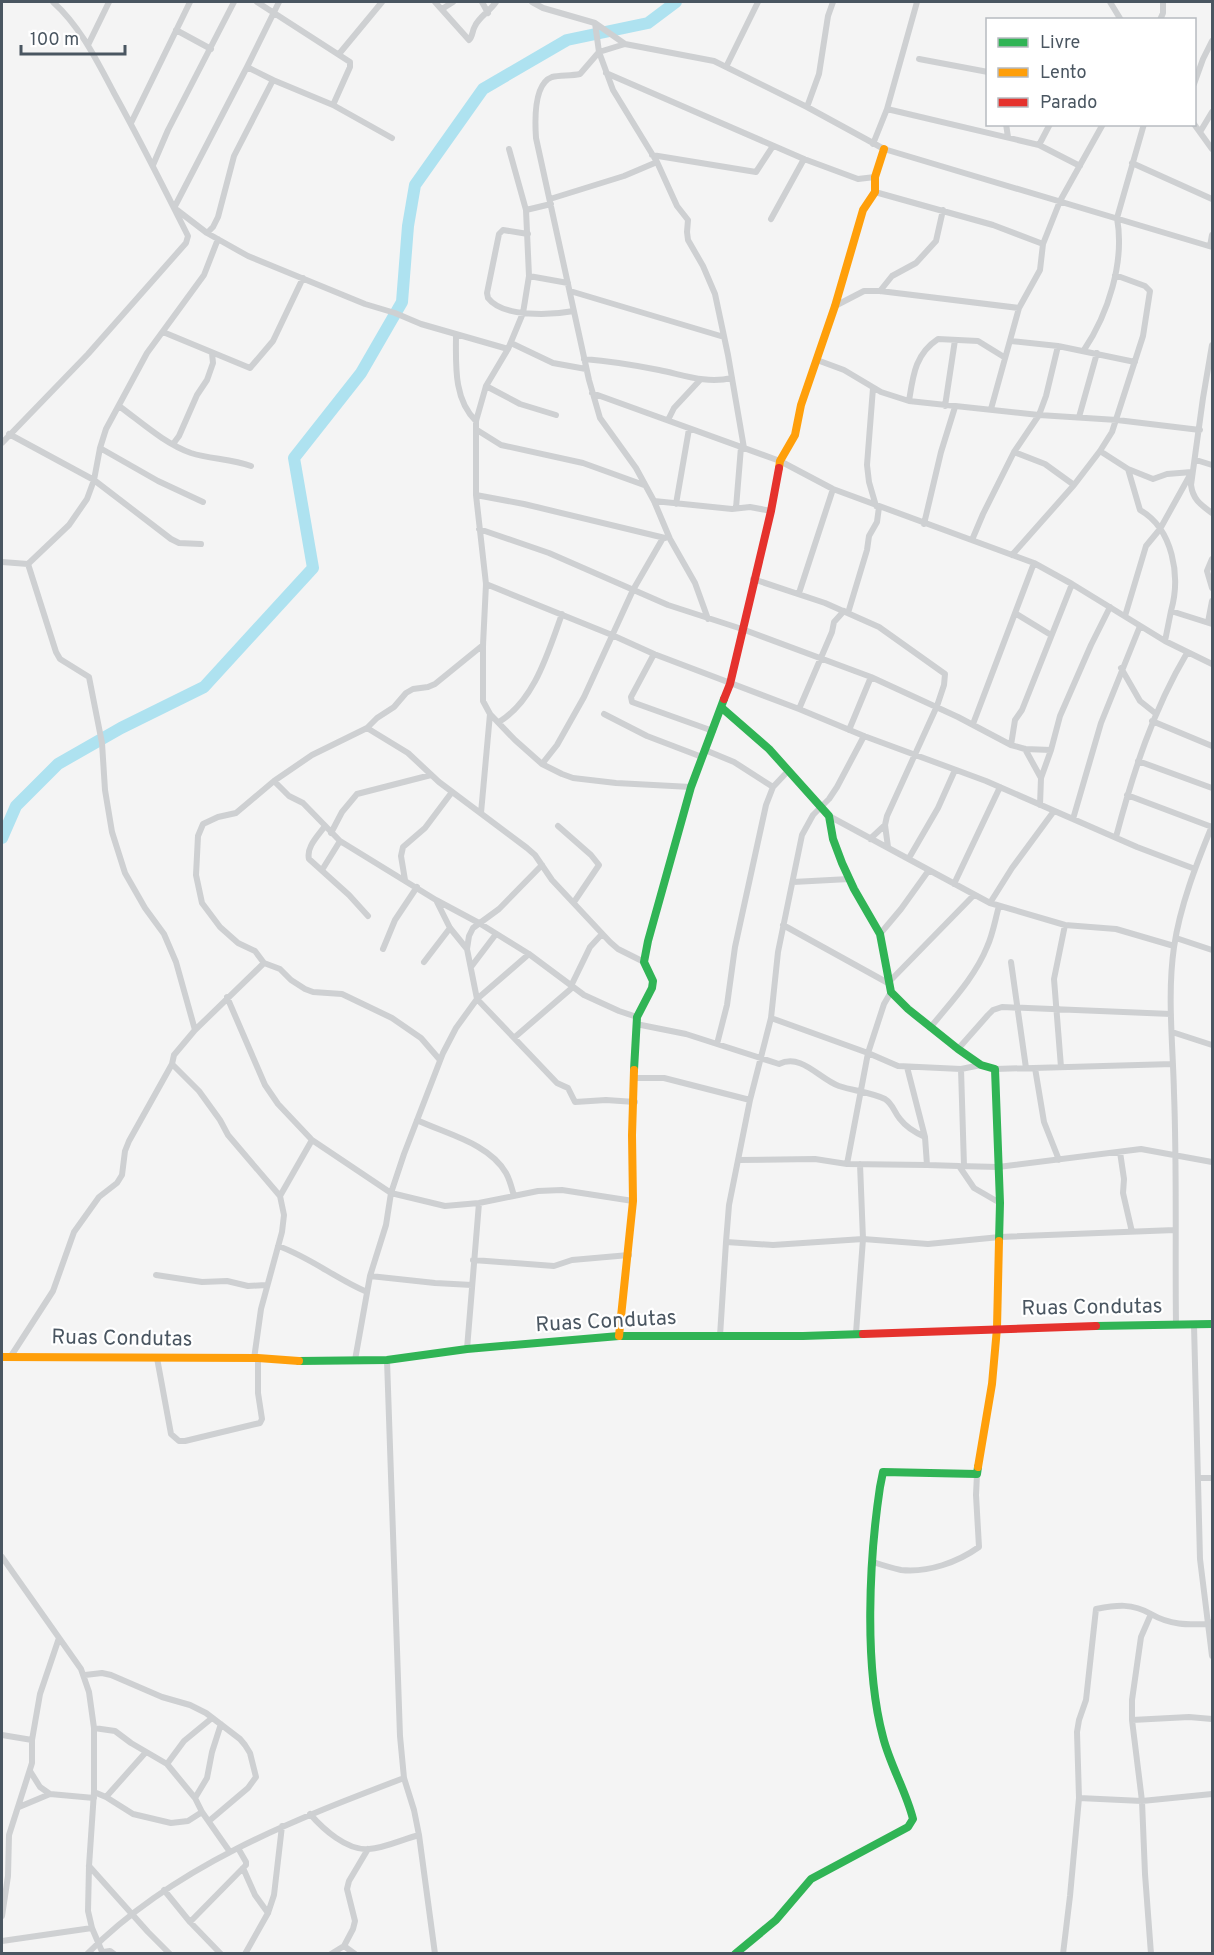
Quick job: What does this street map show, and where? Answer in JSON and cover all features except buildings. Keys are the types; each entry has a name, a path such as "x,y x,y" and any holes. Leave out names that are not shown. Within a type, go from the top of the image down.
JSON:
{"street":[{"path":"2,443 88,354 186,243 188,236 153,165 88,45 64,11 53,2"},
{"path":"64,11 67,2"},
{"path":"88,45 109,2"},
{"path":"130,123 190,2"},
{"path":"153,165 168,130 234,2"},
{"path":"257,2 350,62 333,105"},
{"path":"174,208 279,2"},
{"path":"339,54 382,2"},
{"path":"435,2 469,40 475,26 496,2"},
{"path":"441,9 453,2"},
{"path":"482,2 488,13"},
{"path":"532,2 543,8 595,23 625,44 701,58 726,67 807,107 884,149 1211,247 1212,235"},
{"path":"726,67 758,2"},
{"path":"807,107 819,74 828,16 833,2"},
{"path":"873,144 887,109 917,2"},
{"path":"1110,2 1120,18"},
{"path":"1161,18 1163,2"},
{"path":"595,23 605,73 657,162 677,206 688,220 687,235 712,283 732,378 742,447 736,508"},
{"path":"176,30 211,49"},
{"path":"1196,78 1212,41"},
{"path":"625,44 599,52 580,75 553,77 547,80 542,86 535,117 536,138 586,369 600,418 636,468 654,501 666,538 692,576 708,619"},
{"path":"919,59 986,72"},
{"path":"247,67 333,105 392,138"},
{"path":"605,73 804,159 858,179 874,177"},
{"path":"207,233 218,217 234,156 273,80"},
{"path":"887,109 1039,145 1080,166"},
{"path":"1200,132 1212,112"},
{"path":"1006,126 1008,137"},
{"path":"1039,145 1049,126"},
{"path":"991,409 1019,308 1040,270 1043,243 1060,201 1102,126"},
{"path":"1084,350 1104,311 1115,275 1120,234 1117,218 1143,126"},
{"path":"1196,126 1212,149"},
{"path":"652,154 756,172 773,146"},
{"path":"509,148 526,210 529,276 522,313 510,346 486,386 476,421 476,495 486,584 483,700 490,714 542,764 573,778 691,787"},
{"path":"619,1336 633,1201 632,1135 635,1102 636,1020 652,988 653,981 644,962 653,918 691,787 730,684 753,579 771,511 780,461 795,435 801,405 835,306 863,210 875,192 874,177 884,149"},
{"path":"771,219 804,159"},
{"path":"526,210 657,162"},
{"path":"1132,163 1212,199"},
{"path":"875,192 993,225 1043,243"},
{"path":"174,208 207,233 248,256 365,304 421,324 510,346 553,363 586,369"},
{"path":"880,291 899,271 916,263 936,241 943,210"},
{"path":"528,234 503,230 499,234 487,293 491,302 522,313 556,315 574,311"},
{"path":"2,562 28,564 69,525 87,499 106,429 147,353 197,287 210,263 218,240"},
{"path":"1012,555 1074,485 1100,451 1117,420 1143,336 1150,291 1145,286 1115,275"},
{"path":"529,276 568,283"},
{"path":"163,332 248,368 253,367 273,341 303,278"},
{"path":"570,291 724,337"},
{"path":"835,306 864,291 880,291 1019,308"},
{"path":"456,334 458,385 465,409 476,421"},
{"path":"909,401 915,366 923,352 938,339 983,343 1004,357"},
{"path":"945,406 955,340"},
{"path":"1011,341 1084,350 1135,362"},
{"path":"1125,616 1144,551 1160,529 1192,472 1196,460 1203,398 1210,375 1212,345"},
{"path":"972,540 1014,452 1039,415 1058,346"},
{"path":"173,444 207,380 213,363 212,353"},
{"path":"1079,417 1097,353"},
{"path":"213,363 224,358"},
{"path":"584,359 623,363 700,380 719,381 732,378"},
{"path":"817,360 844,370 873,388 909,401 1200,430"},
{"path":"668,420 674,408 700,380"},
{"path":"486,386 520,404 556,415"},
{"path":"799,709 821,658 832,624 846,612 867,550 869,536 877,522 877,506 869,482 867,465 873,388"},
{"path":"592,393 780,461 833,489 1034,563 1187,653 1212,664"},
{"path":"119,406 184,450 226,458 251,466"},
{"path":"924,524 941,452 955,407"},
{"path":"676,504 689,429"},
{"path":"477,430 501,445 583,462 644,485"},
{"path":"9,434 94,480 171,539 179,543 201,544"},
{"path":"179,436 184,450"},
{"path":"99,448 158,481 203,502"},
{"path":"1100,451 1128,469 1152,479 1167,474 1192,472"},
{"path":"1014,452 1044,464 1074,485"},
{"path":"1196,460 1212,465"},
{"path":"1128,469 1140,510 1150,516 1160,529 1174,563 1176,591 1165,640"},
{"path":"1192,472 1191,485 1194,497 1199,504 1212,513"},
{"path":"799,593 833,489"},
{"path":"476,495 524,504 666,538"},
{"path":"654,501 736,508 750,507 771,511"},
{"path":"479,529 549,554 668,605 871,676 937,706 1011,745 1025,750 1051,750"},
{"path":"542,764 557,745 584,698 633,591 666,538"},
{"path":"1212,559 1207,571 1212,588"},
{"path":"973,724 1034,563"},
{"path":"28,564 56,652 60,659 89,677 102,743 105,790 112,832 125,873 145,908 164,934 176,962 195,1030"},
{"path":"753,579 799,593 879,627 943,671 946,677 937,706 890,808 885,825 888,847"},
{"path":"486,584 654,654 1000,788 1195,869"},
{"path":"1011,745 1015,720 1022,710 1072,584"},
{"path":"1171,611 1210,623 1212,600"},
{"path":"1040,805 1041,778 1059,716 1110,607"},
{"path":"1015,613 1051,635"},
{"path":"499,722 515,711 525,696 547,656 562,614"},
{"path":"1073,819 1101,723 1121,668 1140,626"},
{"path":"440,1060 421,1038 392,1018 342,994 313,992 305,989 280,969 264,963 255,951 228,936 206,911 202,903 195,866 198,836 203,824 236,813 274,781 312,755 367,728 394,707 406,693 435,684 483,645"},
{"path":"1116,837 1138,760 1155,713 1187,653"},
{"path":"654,654 631,697 632,702 713,731"},
{"path":"1121,668 1140,701 1155,713"},
{"path":"849,730 871,676"},
{"path":"722,708 769,749 829,816 990,903 1065,925 1116,929 1174,946"},
{"path":"481,813 490,714"},
{"path":"604,714 640,733 734,762 773,787"},
{"path":"1152,721 1212,746"},
{"path":"367,728 408,753 452,792 527,848 552,880 602,934 618,949 644,962"},
{"path":"720,1336 729,1205 750,1100 771,1018 778,952 802,835 809,821 841,781 864,736"},
{"path":"1025,750 1041,778"},
{"path":"1138,760 1212,788"},
{"path":"909,858 938,808 955,770"},
{"path":"717,1044 727,1005 737,938 766,805 773,787 788,771"},
{"path":"331,833 342,812 357,794 431,775"},
{"path":"274,781 289,796 303,803 340,841 436,900 486,927 529,954 572,987 604,1005 636,1020 779,1064 789,1061 804,1065 816,1071 830,1083 889,1101 904,1124 925,1137"},
{"path":"954,884 1000,788"},
{"path":"405,880 401,856 403,847 425,828 452,792"},
{"path":"1127,795 1212,827 1195,869 1174,946 1171,1014 1176,1325"},
{"path":"990,903 1054,810"},
{"path":"829,816 833,839 849,879 880,934 890,987"},
{"path":"870,839 885,825"},
{"path":"325,826 308,852 309,859 349,895 368,916"},
{"path":"558,826 599,865 574,902"},
{"path":"322,870 340,841"},
{"path":"542,865 524,885 471,932 467,949 477,999 557,1083 568,1088 575,1102 606,1100 635,1102"},
{"path":"880,934 929,870"},
{"path":"793,882 849,879"},
{"path":"383,949 395,920 417,887"},
{"path":"847,1164 868,1053 890,987 974,894"},
{"path":"436,900 450,928 467,949"},
{"path":"930,1028 960,992 981,959 991,936 999,906"},
{"path":"486,927 488,918"},
{"path":"1061,1067 1054,974 1065,925"},
{"path":"783,926 890,987 930,1028 981,1065 995,1069 1173,1064"},
{"path":"424,962 450,928"},
{"path":"471,967 496,934"},
{"path":"515,1037 572,987 590,947 602,934"},
{"path":"1176,938 1212,950"},
{"path":"355,1360 370,1276 386,1225 392,1193 440,1060 456,1028 477,999 529,954"},
{"path":"1011,962 1026,1068"},
{"path":"12,1356 53,1291 74,1232 99,1197 117,1183 122,1175 125,1150 172,1064 174,1055 226,997 264,963"},
{"path":"226,997 265,1085 293,1122 312,1140 392,1193 445,1206 479,1203 538,1191 562,1190 633,1201"},
{"path":"958,1049 993,1010 1002,1007 1171,1014"},
{"path":"771,1018 868,1053 889,1063 961,1069 981,1065"},
{"path":"1172,1032 1212,1046"},
{"path":"157,1358 171,1434 179,1441 260,1423 262,1419 256,1359 261,1309 284,1219 280,1196 258,1168 232,1141 199,1091 172,1064"},
{"path":"907,1066 925,1137 927,1165"},
{"path":"1035,1068 1044,1122 1059,1160"},
{"path":"961,1069 962,1166 974,1188 1000,1203"},
{"path":"873,1562 901,1570 930,1568 963,1557 979,1547 977,1474 992,1384 997,1328 1000,1203 995,1069"},
{"path":"635,1078 664,1078 750,1100"},
{"path":"417,1120 478,1147 488,1154 507,1174 514,1196"},
{"path":"280,1196 312,1140"},
{"path":"738,1160 815,1159 847,1164 998,1167 1120,1152 1126,1149 1141,1149 1212,1162"},
{"path":"1120,1152 1124,1179 1123,1193 1132,1232"},
{"path":"856,1333 863,1239 860,1164"},
{"path":"467,1349 479,1203"},
{"path":"726,1242 773,1245 863,1239 928,1244 1000,1237 1175,1230"},
{"path":"278,1246 304,1257 367,1292"},
{"path":"473,1260 554,1266 572,1260 628,1255"},
{"path":"156,1275 202,1281 227,1281 248,1286 266,1285"},
{"path":"370,1276 472,1285"},
{"name":"Ruas Condutas","path":"2,1357 284,1361 387,1360 467,1349 619,1336 802,1336 997,1328 1212,1324"},
{"path":"1194,1325 1200,1559 1210,1623 1212,1656"},
{"path":"387,1360 400,1737 404,1778 419,1835 435,1953"},
{"path":"735,1953 777,1920 811,1880 842,1861 908,1827 913,1819 884,1738 875,1700 871,1663 873,1562 878,1498 884,1472 977,1474"},
{"path":"1198,1478 1212,1478"},
{"path":"2,1557 84,1675 92,1705 94,1728 94,1795 88,1911 92,1928 103,1953 110,1951 114,1953"},
{"path":"1063,1953 1079,1798 1077,1732 1086,1700 1096,1609 1122,1605 1136,1607 1167,1623 1210,1623"},
{"path":"1151,1614 1144,1627 1140,1645 1132,1700 1132,1720 1142,1801 1144,1874 1151,1953"},
{"path":"2,1916 9,1835 30,1770 32,1740 40,1694 59,1638"},
{"path":"84,1675 102,1673 111,1675 162,1697 190,1705 221,1724 245,1745 250,1753 256,1777 248,1788 209,1821"},
{"path":"1132,1720 1189,1717 1212,1719"},
{"path":"167,1764 192,1734 212,1718"},
{"path":"195,1798 207,1778 221,1724"},
{"path":"94,1728 115,1731 167,1764 195,1798 230,1852"},
{"path":"2,1735 32,1740"},
{"path":"106,1797 146,1752"},
{"path":"30,1770 40,1787 50,1794"},
{"path":"87,1953 164,1890 230,1852 310,1814 404,1778"},
{"path":"19,1807 50,1794 94,1795 106,1797 133,1814 171,1823 189,1821 202,1812"},
{"path":"1079,1798 1142,1801 1212,1794"},
{"path":"310,1814 332,1836 357,1847 368,1849 419,1835"},
{"path":"245,1953 268,1912 273,1895 282,1826"},
{"path":"2,1843 9,1835"},
{"path":"190,1922 243,1868 246,1862 238,1848"},
{"path":"334,1952 344,1946 355,1921 347,1889 349,1881 368,1849"},
{"path":"2,1855 8,1864"},
{"path":"89,1866 170,1953"},
{"path":"243,1868 255,1895 268,1912"},
{"path":"164,1890 190,1922 221,1953"},
{"path":"2,1941 92,1928"},
{"path":"344,1946 355,1953"}],"waterway":[{"path":"2,838 16,806 58,764 121,728 204,687 313,568 294,458 361,373 402,302 408,226 415,185 483,89 567,40 648,23 676,2"}],"traffic: fast":[{"path":"634,1070 637,1017 652,988 653,981 644,962 648,941 691,787 724,699"},
{"path":"722,708 769,749 829,816 833,839 842,863 880,934 891,992 908,1009 958,1049 981,1065 995,1069 1000,1203 999,1241"},
{"path":"1096,1326 1212,1324"},
{"path":"299,1361 387,1360 467,1349 619,1336 863,1334"},
{"path":"735,1954 776,1920 811,1879 908,1827 913,1819 883,1737 873,1678 871,1579 880,1487 883,1472 977,1474 978,1467"}],"traffic: slow":[{"path":"779,468 780,461 795,435 801,405 835,306 863,210 875,192 875,177 884,149"},
{"path":"619,1336 633,1201 634,1070"},
{"path":"978,1467 992,1384 997,1328 999,1241"},
{"path":"2,1357 258,1358 299,1361"}],"traffic: jam":[{"path":"724,699 730,684 779,468"},
{"path":"863,1334 1096,1326"}]}
